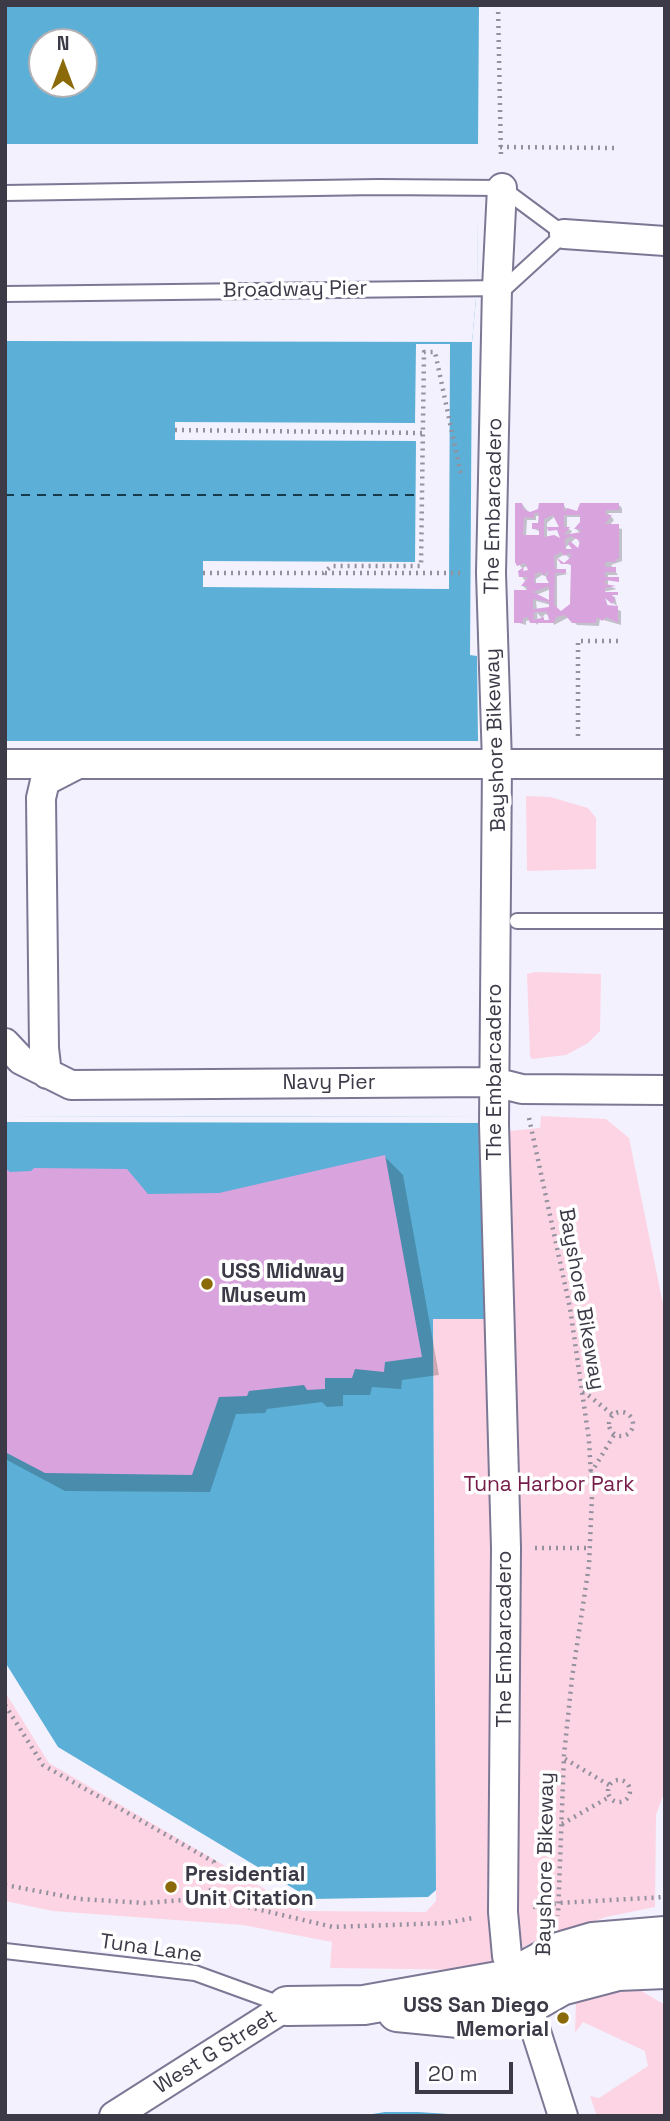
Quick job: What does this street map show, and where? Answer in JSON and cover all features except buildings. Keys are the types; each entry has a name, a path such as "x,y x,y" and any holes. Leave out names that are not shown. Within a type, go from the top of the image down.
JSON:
{"street":[{"name":"The Embarcadero","path":"502,188 497,289 491,573 497,763 494,1082 506,1548 503,1912 507,1956"},
{"path":"564,234 665,241"},
{"path":"5,764 665,764"},
{"path":"47,1074 44,1048 41,798 45,781 78,764"},
{"name":"Navy Pier","path":"5,1043 21,1060 71,1085 494,1082 522,1089 665,1090"},
{"name":"West G Street","path":"114,2116 287,2007 364,2005 509,1979 559,1952 593,1942 665,1936"},
{"name":"West G Street","path":"364,2005 406,2014 459,2018 494,2016 526,2007 561,1986 618,1971 665,1969"},
{"path":"532,2019 563,2116"}],"lane":[{"path":"5,193 378,187 502,188 564,234 505,288 497,289"},
{"name":"Broadway Pier","path":"5,293 497,289"},
{"path":"517,920 665,920"},
{"name":"Tuna Lane","path":"5,1951 195,1973 287,2007"}],"path":[{"path":"498,5 500,147 616,148"},
{"path":"323,573 332,566 421,566 424,352 435,352 463,484"},
{"path":"176,430 423,433"},
{"path":"415,495 422,495"},
{"path":"203,573 472,573"},
{"path":"578,737 578,641 620,641"},
{"name":"Bayshore Bikeway","path":"522,1089 570,1308 583,1390 591,1473 591,1548 572,1678 565,1758 558,1903 559,1952"},
{"path":"583,1390 613,1415"},
{"path":"624,1412 631,1417 633,1425 627,1435 614,1435 608,1425 613,1415 624,1412"},
{"path":"591,1473 614,1435"},
{"path":"506,1548 591,1548"},
{"path":"5,1705 43,1765 214,1862 210,1898"},
{"path":"565,1758 609,1785"},
{"path":"609,1785 615,1780 622,1780 630,1788 624,1801 617,1802 609,1797"},
{"path":"609,1785 609,1797"},
{"path":"562,1824 609,1797"},
{"path":"5,1885 80,1899 145,1903 210,1898 333,1927 446,1923 558,1903 665,1897"}],"green space":[{"path":"526,796 550,797 588,808 596,818 596,869 527,871"},
{"path":"527,974 601,974 600,1031 588,1043 566,1055 532,1059 530,1056"},
{"name":"Tuna Harbor Park","path":"541,1116 606,1119 629,1138 665,1314 665,1790 656,1815 655,1907 606,1917 527,1945 489,1970 330,1968 332,1942 243,1925 53,1911 5,1901 5,1692 49,1763 302,1911 426,1912 436,1901 433,1318 491,1319 477,1134 540,1128"},
{"path":"620,1990 640,1990 665,2005 665,2116 597,2116 590,2096 599,2098 648,2066 645,2051 583,2022 575,2033 576,2000"}],"water":[{"path":"5,5 479,5 477,288 472,342 470,655 477,656 478,741 5,741"},
{"path":"5,1116 484,1117 491,1319 433,1319 436,1890 428,1897 311,1899 58,1747 5,1662"},
{"path":"385,2112 418,2112 478,2116 360,2116"}],"pier":[{"path":"5,144 479,144 477,288 472,342 5,341"},
{"path":"416,344 450,344 449,589 203,587 203,561 415,562 416,441 175,440 175,422 415,423"},
{"path":"5,1116 484,1117 484,1123 5,1122"}],"ferry route":[{"path":"5,495 415,495"}],"place":[{"name":"USS Midway Museum","path":"207,1284"},
{"name":"Presidential Unit Citation","path":"171,1887"},
{"name":"USS San Diego Memorial","path":"563,2018"}]}
